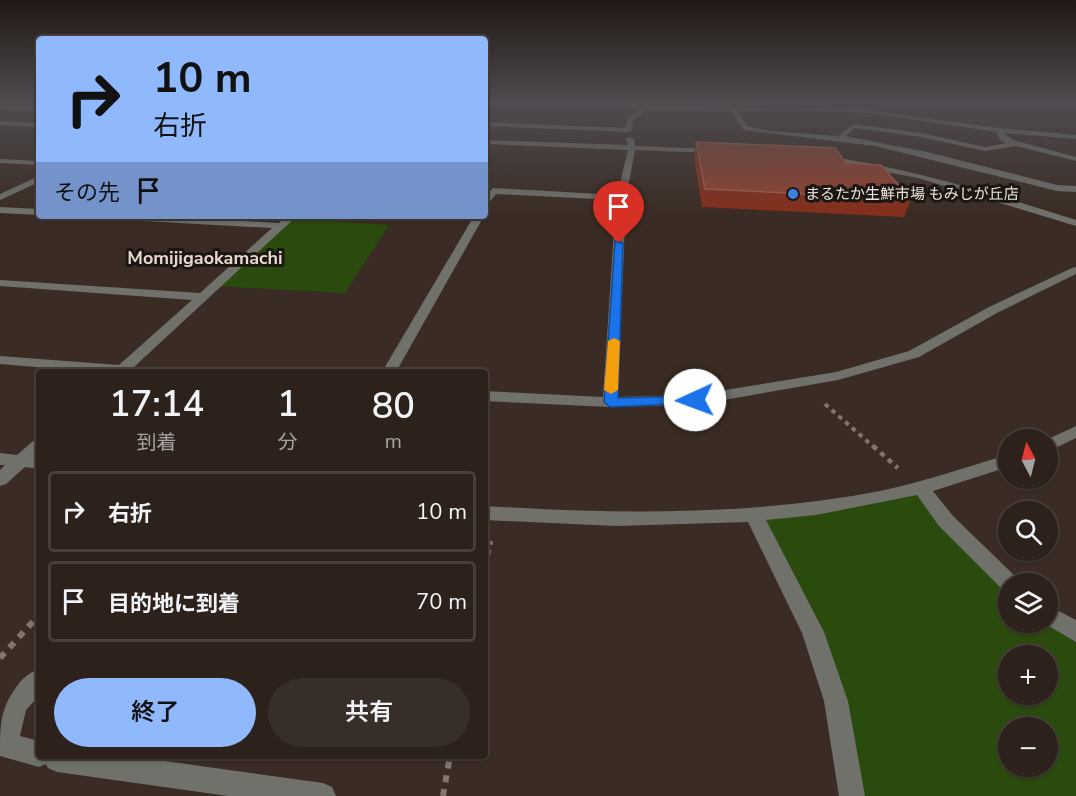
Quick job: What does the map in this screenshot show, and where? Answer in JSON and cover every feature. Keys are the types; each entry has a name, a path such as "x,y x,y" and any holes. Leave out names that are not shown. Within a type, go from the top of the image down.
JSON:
{"street":[{"path":"610,402 621,198 632,147 630,139"},
{"path":"845,139 948,160 1058,188 1076,189"},
{"path":"940,139 985,149 1016,144"},
{"path":"1005,139 1016,144 1076,159"},
{"path":"488,142 720,151"},
{"path":"815,157 864,163 915,174 1076,223"},
{"path":"0,161 36,163"},
{"path":"0,197 36,180"},
{"path":"488,199 493,191 621,198"},
{"path":"0,210 36,212"},
{"path":"159,219 280,226"},
{"path":"123,369 288,219"},
{"path":"391,369 477,219"},
{"path":"488,396 610,402 695,400 838,376 914,354 993,310 1076,270"},
{"path":"0,283 202,297"},
{"path":"0,360 99,369"},
{"path":"1058,440 1076,431"},
{"path":"0,480 36,448"},
{"path":"0,459 36,463"},
{"path":"490,513 578,520 753,514 868,501 965,477 998,465"},
{"path":"921,488 946,521 999,573"},
{"path":"753,514 813,632 836,701 852,796"},
{"path":"1058,621 1076,632"},
{"path":"36,683 15,704 5,745 36,752"},
{"path":"71,759 323,796"}],"path":[{"path":"801,383 921,488"},
{"path":"488,533 490,513"},
{"path":"0,658 36,618"},
{"path":"443,796 449,759"}],"green space":[{"path":"289,219 389,225 345,293 215,286"},
{"path":"921,488 998,573 998,633 1058,633 1058,626 1076,632 1076,796 850,796 822,663 753,514"}],"building":[{"path":"696,142 835,148 846,163 881,165 911,199 705,189"}],"slow traffic":[{"path":"611,390 614,341"}],"place":[{"name":"まるたか生鮮市場 もみじが丘店","path":"793,194"}],"district":[{"name":"Momijigaokamachi","path":"205,258"}],"route":[{"path":"619,243 610,402 695,400"}]}
